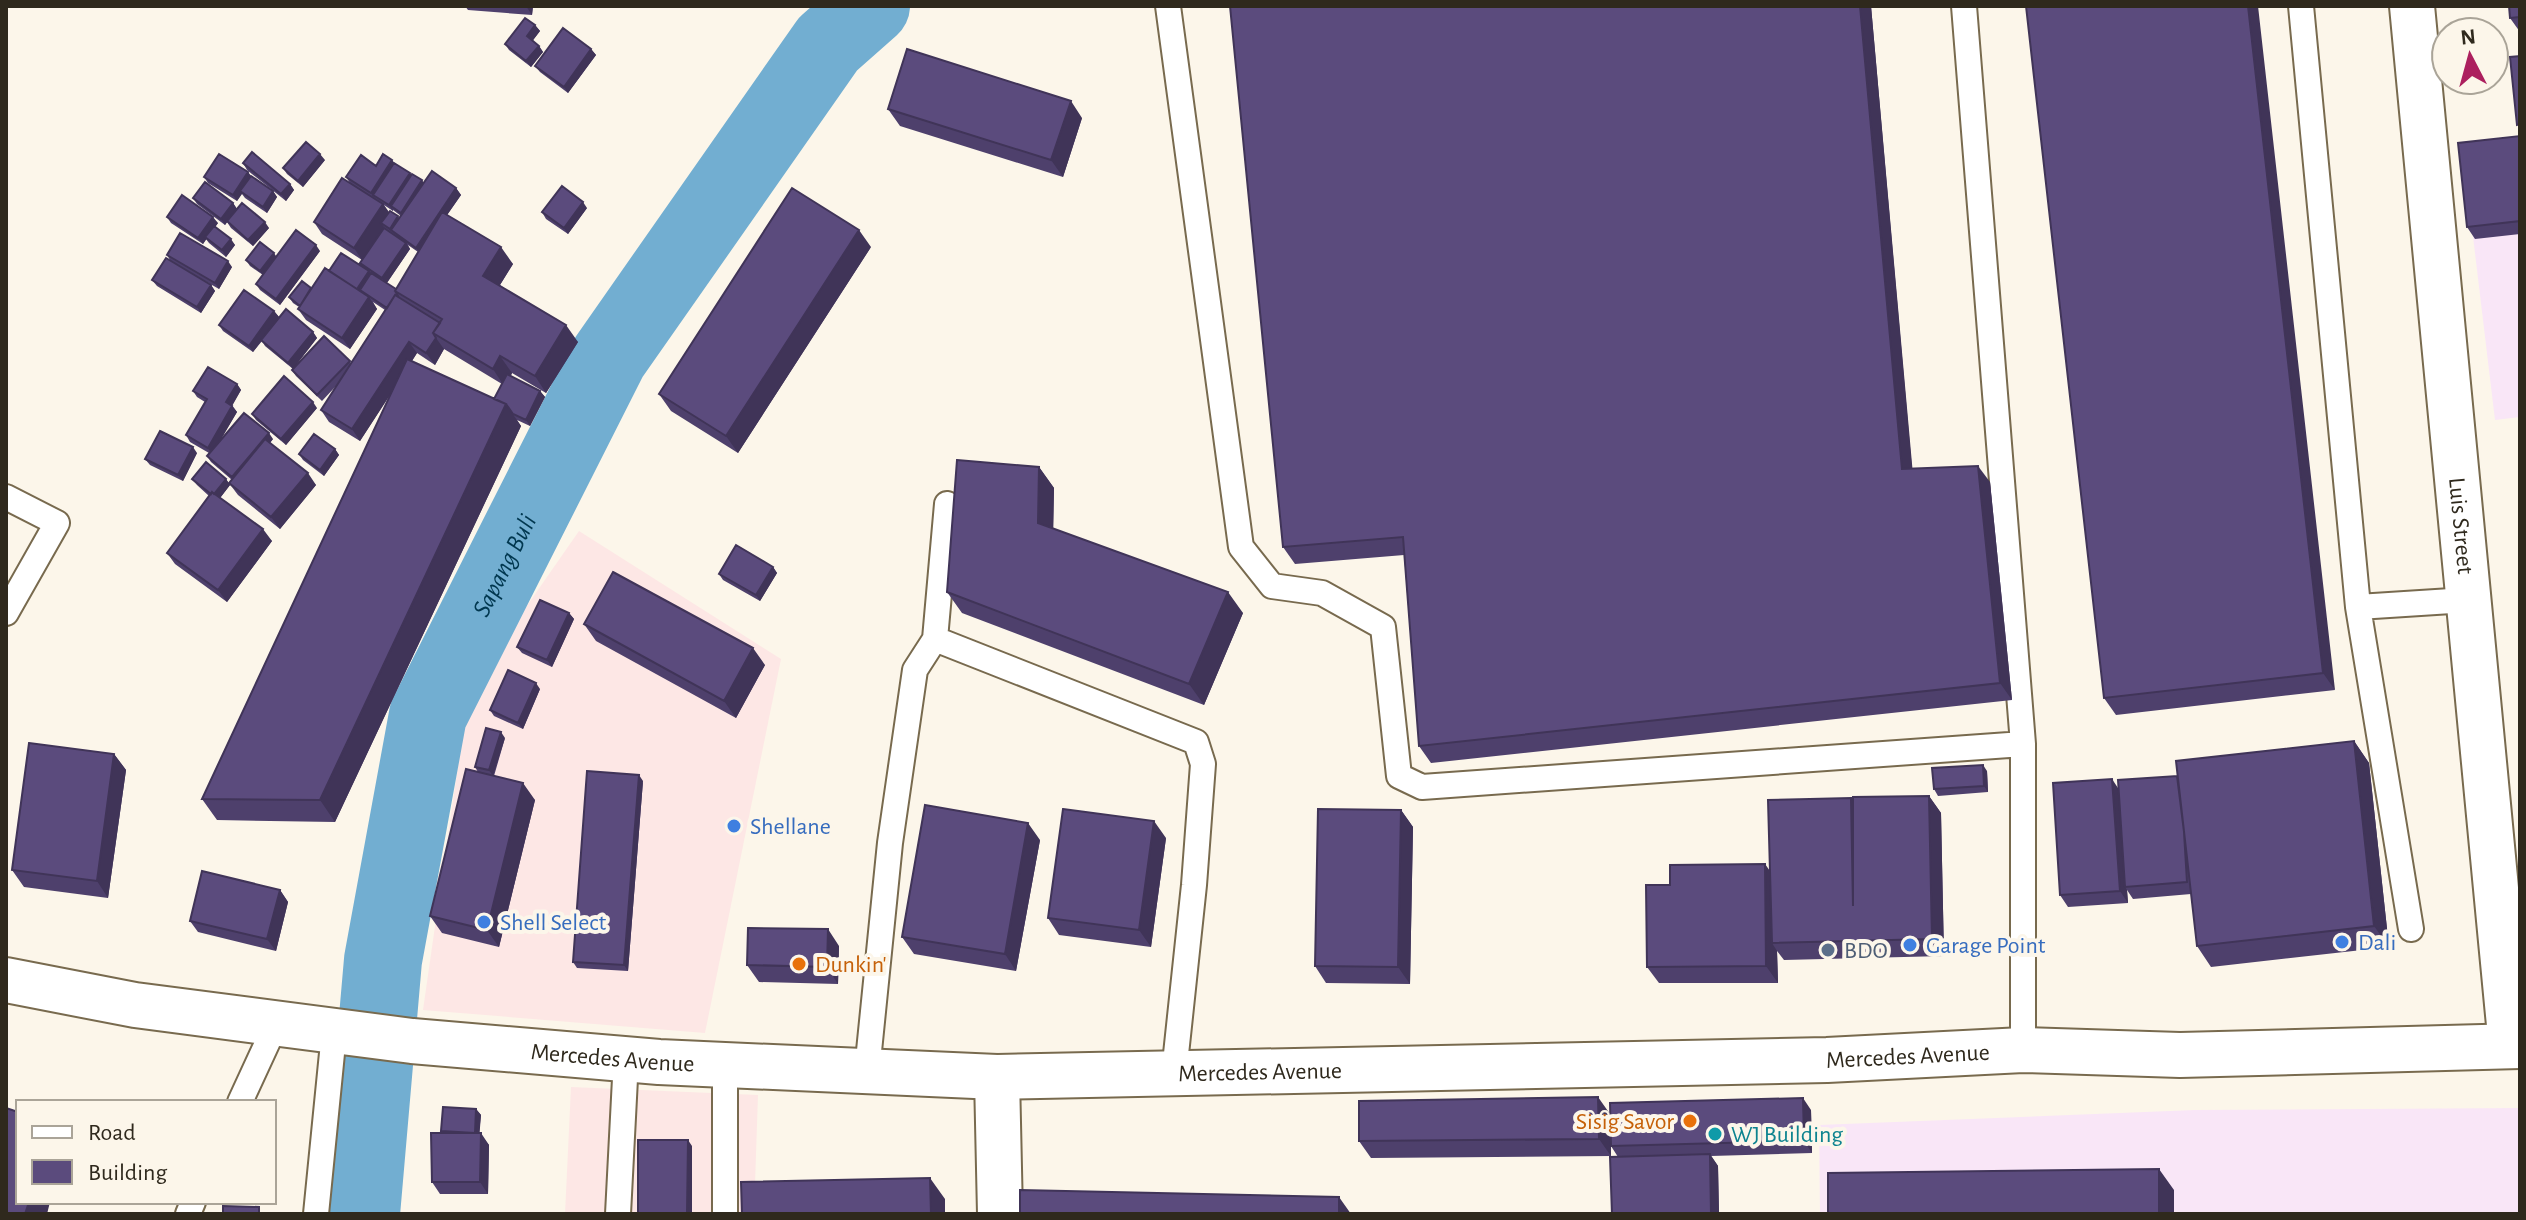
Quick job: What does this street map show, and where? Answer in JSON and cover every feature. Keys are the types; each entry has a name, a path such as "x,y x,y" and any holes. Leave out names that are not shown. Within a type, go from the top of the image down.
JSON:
{"main road":[{"name":"Luis Street","path":"2412,6 2467,600 2505,828 2515,1046"},
{"name":"Mercedes Avenue","path":"6,980 135,1005 412,1041 626,1059 997,1077 1827,1060 2023,1050 2180,1055 2515,1046"},
{"path":"997,1077 1000,1214"}],"lane":[{"path":"1168,6 1241,547 1272,586 1322,593 1383,627 1399,776 1422,787 2023,744"},
{"path":"1964,6 2023,744 2023,1050"},
{"path":"2301,6 2358,607 2411,929"},
{"path":"6,497 57,523 6,613"},
{"path":"867,1071 890,843 915,670 935,639 947,504"},
{"path":"2358,607 2467,600"},
{"path":"935,639 1196,742 1203,764 1174,1073"},
{"path":"241,1100 276,1024"},
{"path":"316,1214 336,1033"},
{"path":"618,1214 626,1059"},
{"path":"725,1065 725,1214"}],"shaded area":[{"path":"2520,147 2520,417 2495,420 2463,153"},
{"path":"579,531 781,659 705,1033 423,1010 469,689"},
{"path":"571,1087 758,1095 754,1214 565,1214"},
{"path":"2520,1108 2520,1214 1820,1214 1819,1125 2195,1110"}],"building":[{"path":"1230,6 1860,6 1902,469 1978,466 2000,683 1419,746 1403,537 1283,547"},
{"path":"2026,6 2248,6 2323,673 2104,698"},
{"path":"2509,6 2520,6 2520,17 2510,16"},
{"path":"525,18 535,25 527,36 539,46 526,61 505,44"},
{"path":"563,28 591,49 564,87 535,66"},
{"path":"907,49 1071,101 1051,160 888,109"},
{"path":"2520,56 2520,124 2517,125 2510,57"},
{"path":"2520,136 2520,221 2467,227 2458,143"},
{"path":"306,142 320,154 298,181 283,168"},
{"path":"252,152 290,184 281,194 243,163"},
{"path":"219,154 248,172 233,195 204,177"},
{"path":"383,154 392,160 371,193 346,177 361,155 376,166"},
{"path":"394,163 410,173 389,205 373,195"},
{"path":"432,171 456,188 416,248 391,230"},
{"path":"412,174 422,180 401,213 391,206"},
{"path":"251,176 273,191 263,207 240,191"},
{"path":"342,178 383,204 354,248 314,222"},
{"path":"205,182 233,203 221,219 193,198"},
{"path":"562,186 583,202 564,228 542,212"},
{"path":"792,188 859,230 726,436 659,394"},
{"path":"182,195 213,217 198,238 167,217"},
{"path":"242,203 265,222 248,240 227,221"},
{"path":"390,211 398,216 390,229 381,223"},
{"path":"442,212 501,247 483,276 566,325 535,376 500,356 493,369 433,333 442,319 395,291"},
{"path":"214,226 231,239 222,250 205,237"},
{"path":"384,228 406,243 382,278 360,263"},
{"path":"296,230 316,245 276,299 256,284"},
{"path":"180,233 228,261 215,283 167,255"},
{"path":"260,242 274,253 260,271 246,260"},
{"path":"341,253 369,271 357,289 329,271"},
{"path":"166,258 211,285 197,307 152,280"},
{"path":"325,268 369,297 342,338 298,309"},
{"path":"371,273 396,289 398,296 395,295 387,308 360,290"},
{"path":"302,281 311,288 300,306 289,297"},
{"path":"244,290 274,311 249,346 219,325"},
{"path":"395,295 440,323 433,333 436,338 426,353 409,342 352,429 321,410"},
{"path":"286,309 313,332 288,363 261,340"},
{"path":"324,336 350,361 317,395 292,370"},
{"path":"407,359 506,404 320,800 202,799"},
{"path":"208,367 237,384 226,402 232,406 208,448 186,435 207,399 193,391"},
{"path":"507,374 540,391 526,420 513,414 506,404 494,399"},
{"path":"284,376 313,402 281,439 252,414"},
{"path":"244,413 269,433 232,477 207,456"},
{"path":"160,431 193,447 178,475 145,459"},
{"path":"314,434 335,449 320,470 299,454"},
{"path":"265,439 308,473 271,517 229,483"},
{"path":"957,460 1039,467 1038,523 1228,592 1189,684 947,592"},
{"path":"206,462 226,479 214,494 192,479"},
{"path":"212,492 263,529 218,590 167,553"},
{"path":"736,545 773,567 756,595 719,574"},
{"path":"613,572 753,648 724,701 584,624"},
{"path":"540,600 569,613 547,660 517,647"},
{"path":"508,670 536,683 518,723 490,710"},
{"path":"486,728 501,732 489,770 475,767"},
{"path":"2354,741 2374,926 2197,946 2176,761"},
{"path":"29,743 114,754 97,881 12,870"},
{"path":"1983,765 1984,786 1934,789 1932,768"},
{"path":"466,769 523,783 487,930 430,916"},
{"path":"587,771 639,775 624,965 573,962"},
{"path":"2177,776 2187,882 2125,887 2118,780"},
{"path":"2112,779 2120,891 2060,895 2053,783"},
{"path":"1929,796 1932,939 1772,943 1768,800 1851,798 1853,906 1853,797"},
{"path":"925,805 1028,823 1005,954 902,937"},
{"path":"1063,809 1154,821 1139,930 1048,918"},
{"path":"1318,809 1401,810 1398,967 1315,966"},
{"path":"1765,864 1766,966 1647,967 1646,885 1670,885 1670,865"},
{"path":"202,871 280,890 267,939 190,921"},
{"path":"748,928 828,929 827,967 747,965"},
{"path":"1598,1097 1599,1139 1359,1141 1359,1101"},
{"name":"WJ Building","path":"1803,1098 1804,1141 1611,1146 1610,1103"},
{"path":"443,1107 476,1109 475,1133 441,1131"},
{"path":"6,1108 16,1111 16,1204 28,1204 25,1214 6,1214"},
{"path":"431,1133 481,1133 480,1182 432,1182"},
{"path":"638,1140 688,1140 687,1214 638,1214"},
{"path":"1710,1154 1711,1214 1612,1214 1610,1157"},
{"path":"2159,1169 2159,1214 1828,1214 1828,1173"},
{"path":"930,1178 931,1214 742,1214 741,1182"},
{"path":"1020,1190 1339,1197 1339,1214 1020,1214"},
{"path":"223,1206 259,1207 259,1214 223,1214"}],"waterway":[{"name":"Sapang Buli","path":"361,1214 383,960 428,715 609,357 828,44 871,6"}],"place":[{"name":"Shellane","path":"734,826"},
{"name":"Shell Select","path":"484,922"},
{"name":"Dali","path":"2342,942"},
{"name":"Garage Point","path":"1910,945"},
{"name":"BDO","path":"1828,950"},
{"name":"Dunkin'","path":"799,964"},
{"name":"Sisig Savor","path":"1690,1121"},
{"name":"WJ Building","path":"1715,1134"}]}
